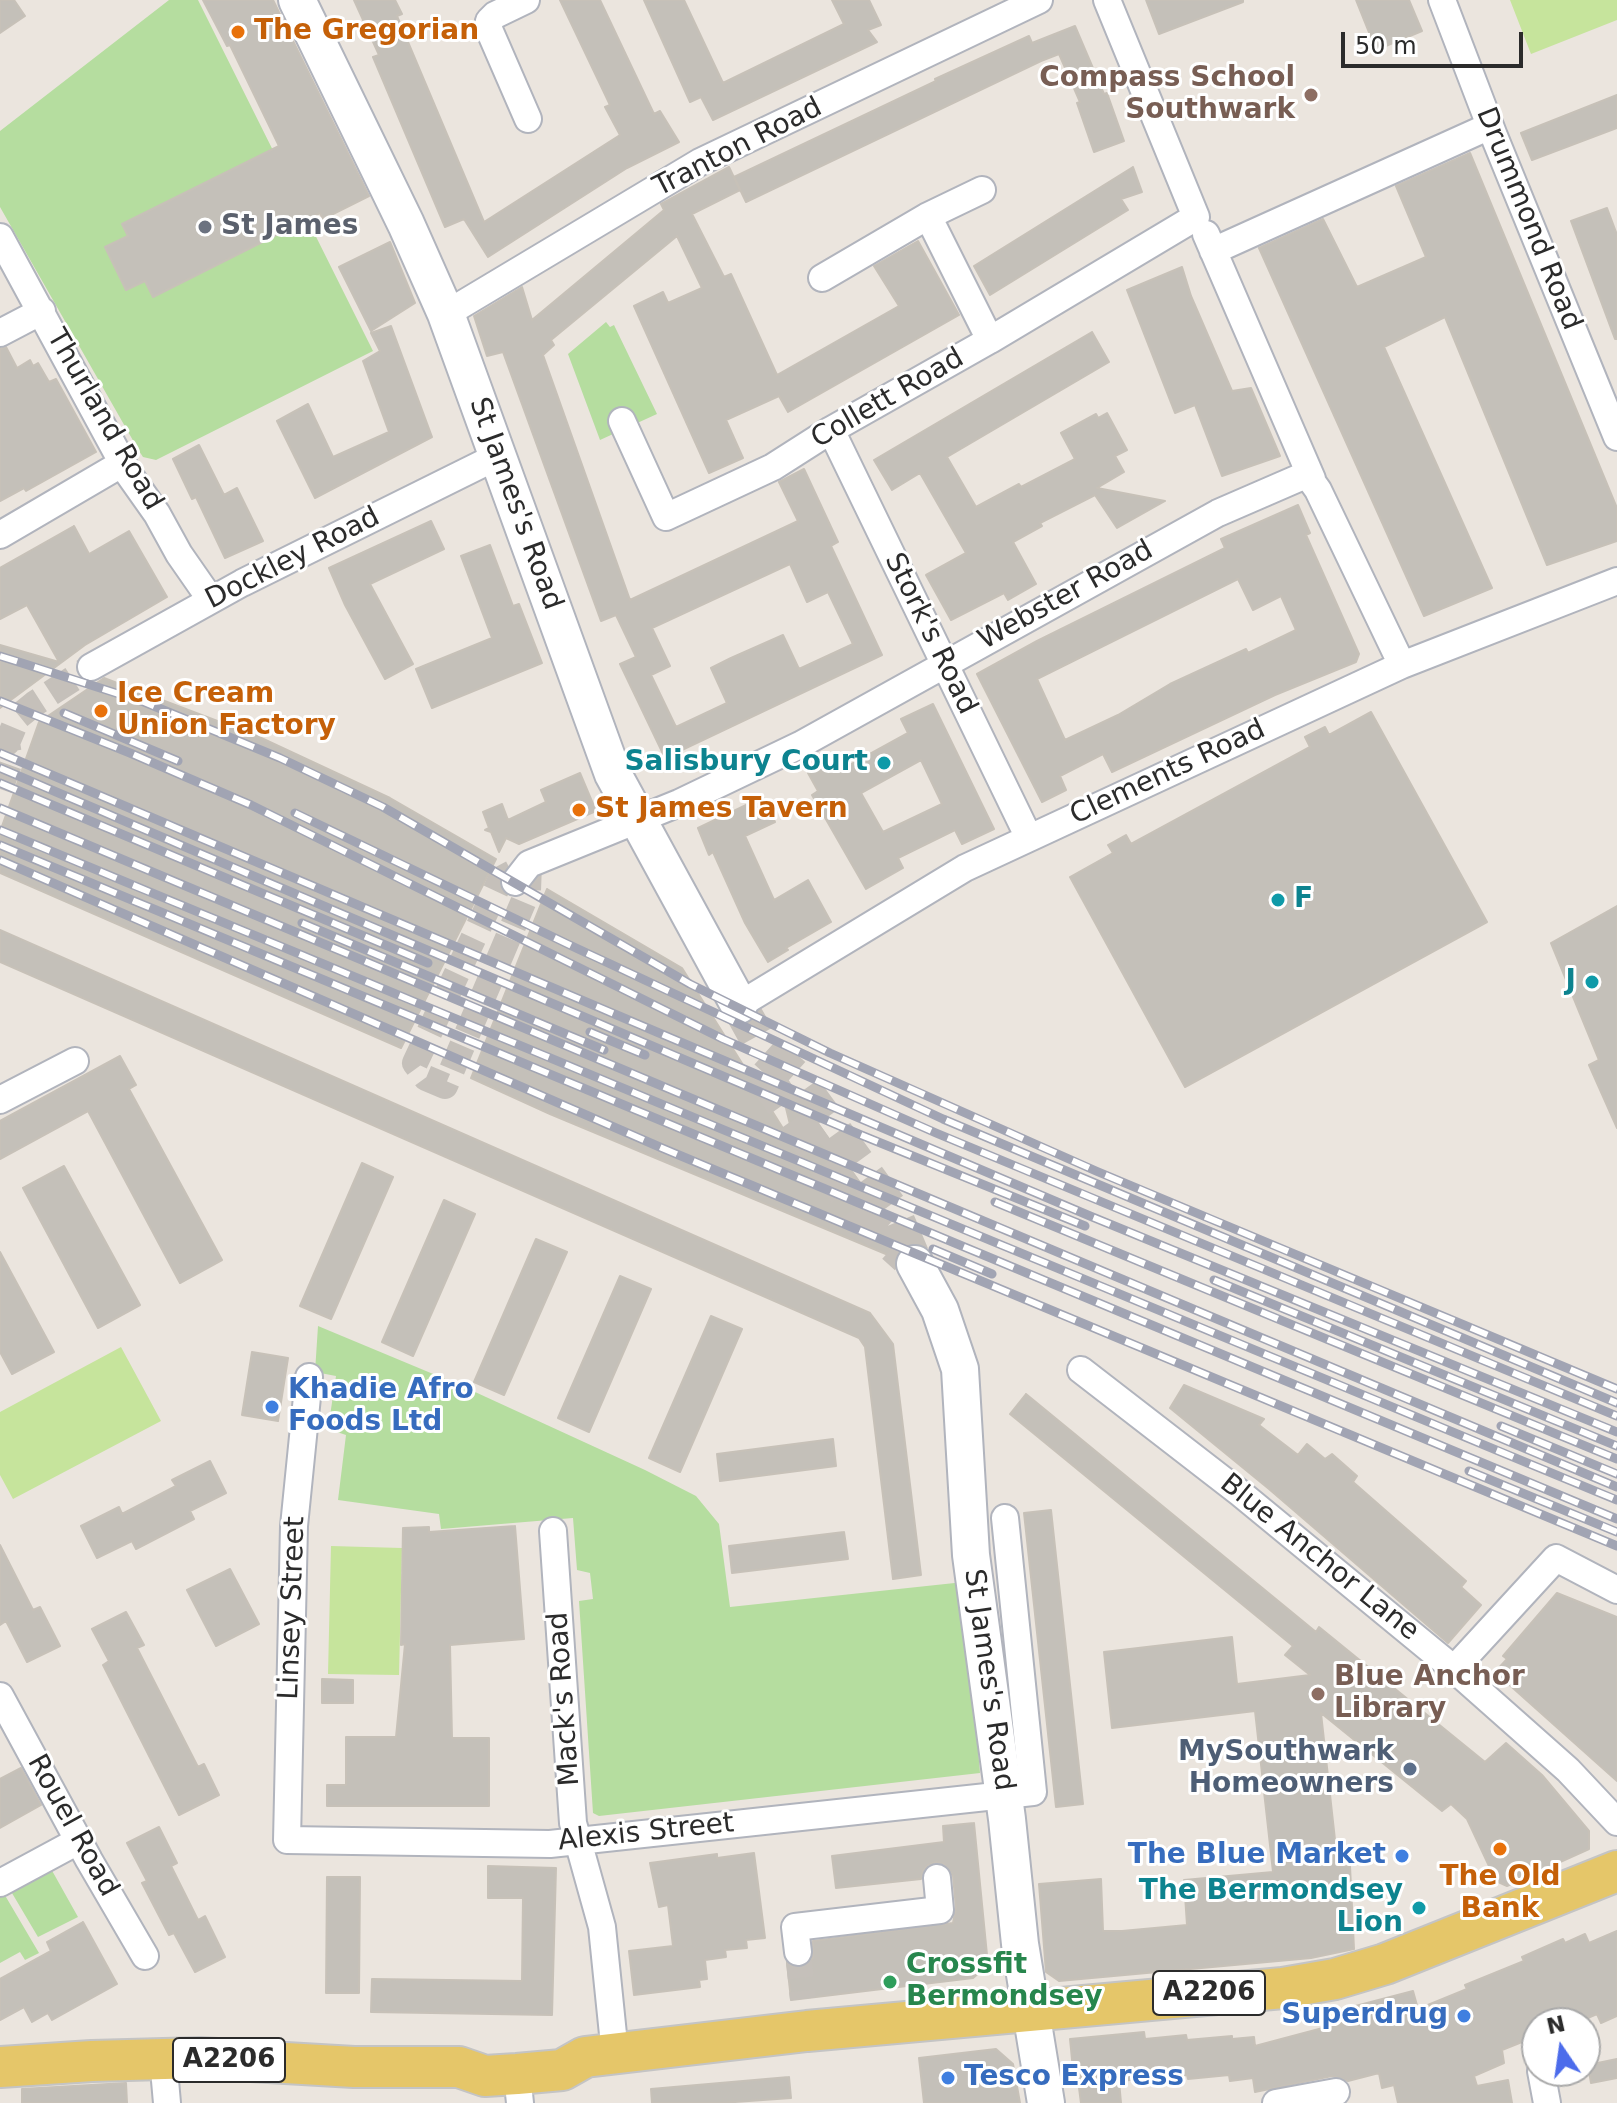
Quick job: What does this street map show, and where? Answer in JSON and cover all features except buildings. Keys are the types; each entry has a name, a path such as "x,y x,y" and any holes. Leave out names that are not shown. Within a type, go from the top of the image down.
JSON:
{"main road":[{"name":"A2206","path":"459,2067 483,2058 561,2051 600,2056 1030,2009 1283,1988 1335,1979 1411,1955 1617,1871"},
{"name":"A2206","path":"0,2067 163,2058 354,2067 459,2067 518,2089 600,2056"}],"street":[{"name":"St James's Road","path":"297,0 406,224 446,314 580,680 598,738 637,820 739,1005"},
{"path":"526,0 495,15 488,27 528,119"},
{"name":"Tranton Road","path":"446,314 700,162 1039,0"},
{"path":"1107,0 1312,479 1402,665"},
{"name":"Drummond Road","path":"1442,0 1617,437"},
{"name":"Collett Road","path":"622,421 666,517 773,467 831,430 990,340 1204,232 1490,126"},
{"path":"822,278 928,216 982,190"},
{"path":"928,216 990,340"},
{"name":"Thurland Road","path":"0,237 123,463 211,600"},
{"path":"0,333 42,311"},
{"name":"Stork's Road","path":"831,430 1029,838"},
{"name":"Dockley Road","path":"91,667 211,600 498,456"},
{"path":"0,535 123,463"},
{"name":"Webster Road","path":"515,882 529,864 712,788 800,745 1218,513 1301,477 1312,479"},
{"name":"Clements Road","path":"739,1005 930,888 1029,838 1402,665 1617,581"},
{"path":"0,1100 75,1061"},
{"name":"St James's Road","path":"915,1264 940,1310 960,1369 971,1555 1024,1801 1018,1930 1046,2103"},
{"name":"Blue Anchor Lane","path":"1081,1370 1240,1493 1454,1669 1568,1770 1617,1822"},
{"name":"Linsey Street","path":"287,1840 294,1526 309,1377"},
{"path":"1005,1518 1024,1801"},
{"name":"Mack's Road","path":"553,1531 573,1823 602,1927 600,2056"},
{"path":"1454,1669 1556,1558 1617,1590"},
{"name":"Rouel Road","path":"0,1696 78,1841 145,1956"},
{"name":"Alexis Street","path":"287,1840 529,1844 1024,1801"},
{"path":"0,1883 78,1841"},
{"path":"798,1952 795,1927 940,1910 937,1878"},
{"path":"163,2058 167,2103"},
{"path":"1286,2102 1336,2092"}],"green space":[{"path":"169,0 198,0 373,351 156,460 143,457 139,451 0,207 0,131"},
{"path":"1510,0 1617,0 1617,20 1531,54"},
{"path":"606,322 610,327 614,325 657,414 600,440 568,354"},
{"path":"318,1326 462,1386 696,1496 719,1524 730,1607 964,1582 980,1773 599,1816 593,1813 579,1601 593,1599 590,1573 577,1570 573,1518 441,1529 439,1514 338,1500 346,1435 328,1429 336,1376 315,1372"},
{"path":"121,1347 161,1421 13,1499 0,1475 0,1412"},
{"path":"331,1546 402,1548 399,1675 328,1674"},
{"path":"50,1867 78,1917 38,1937 9,1888"},
{"path":"3,1892 39,1953 25,1960 20,1952 0,1963 0,1893"}],"tunnel":[{"path":"0,749 7,743 18,717 91,667"},
{"path":"0,789 10,761 7,743"},
{"path":"529,864 528,891 445,1086 426,1078 415,1063 501,879 529,864"},
{"path":"739,1005 763,1048 794,1076 894,1214 915,1264"},
{"path":"768,1073 770,1085 863,1217 907,1257"},
{"path":"798,1952 803,1999"}],"railway":[{"path":"0,656 144,702 280,758 383,807 690,984 830,1053 1096,1171 1617,1389"},
{"path":"0,701 251,805 723,1039 936,1133 1617,1416"},
{"path":"64,713 178,761"},
{"path":"0,753 1090,1216 1617,1432"},
{"path":"0,768 861,1135 1085,1226"},
{"path":"0,783 428,963"},
{"path":"0,808 1617,1487"},
{"path":"295,813 943,1119 1617,1403"},
{"path":"0,830 1617,1500"},
{"path":"0,845 1617,1519"},
{"path":"0,860 662,1148 1617,1546"},
{"path":"302,923 604,1050"},
{"path":"590,1032 645,1055"},
{"path":"995,1202 1617,1459"},
{"path":"933,1249 992,1274"},
{"path":"1214,1280 1617,1446"},
{"path":"1501,1426 1617,1474"},
{"path":"1469,1471 1617,1532"}],"place":[{"name":"The Gregorian","path":"238,32"},
{"name":"Compass School Southwark","path":"1311,95"},
{"name":"St James","path":"205,227"},
{"name":"Ice Cream Union Factory","path":"101,711"},
{"name":"Salisbury Court","path":"884,763"},
{"name":"St James Tavern","path":"579,810"},
{"name":"F","path":"1278,900"},
{"name":"J","path":"1592,982"},
{"name":"Khadie Afro Foods Ltd","path":"272,1407"},
{"name":"Blue Anchor Library","path":"1318,1694"},
{"name":"MySouthwark Homeowners","path":"1410,1769"},
{"name":"The Old Bank","path":"1500,1849"},
{"name":"The Blue Market","path":"1402,1856"},
{"name":"The Bermondsey Lion","path":"1419,1908"},
{"name":"Crossfit Bermondsey","path":"890,1982"},
{"name":"Superdrug","path":"1464,2016"},
{"name":"Tesco Express","path":"948,2078"}]}
